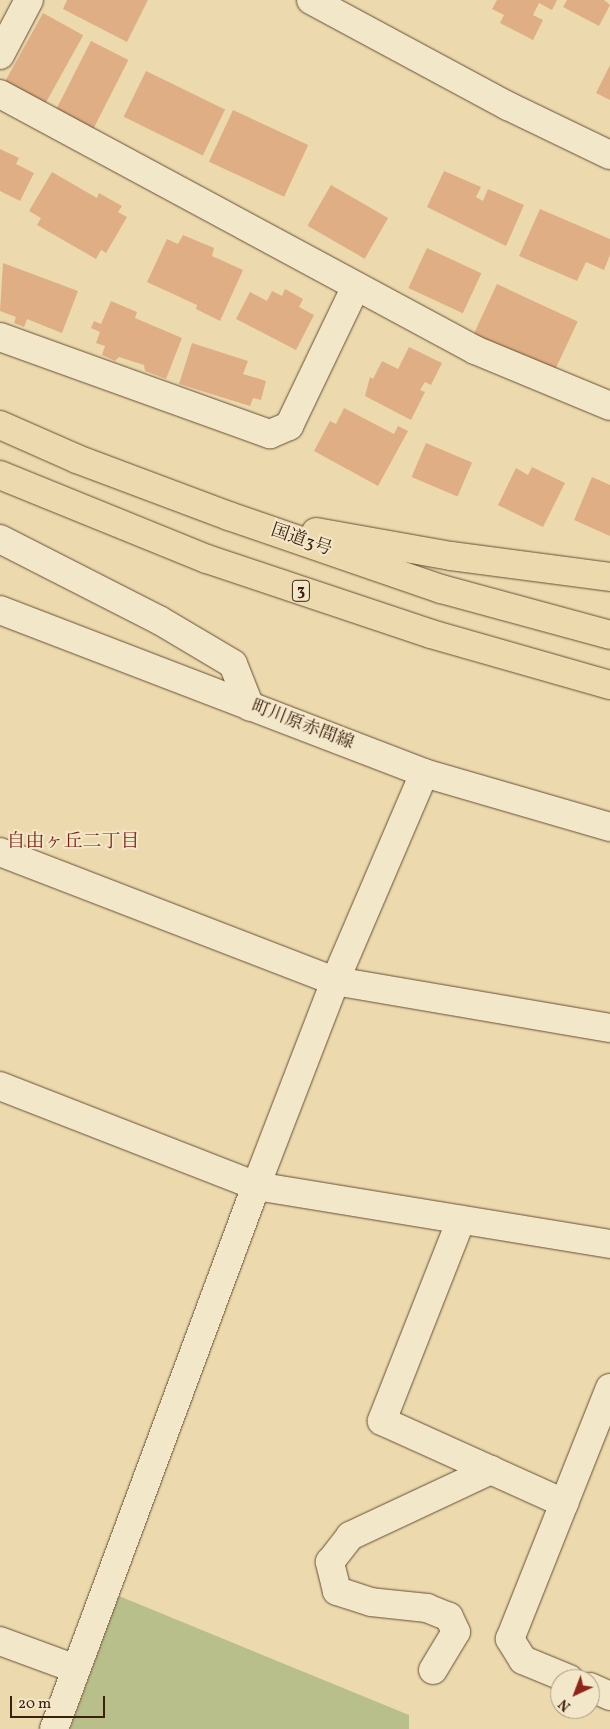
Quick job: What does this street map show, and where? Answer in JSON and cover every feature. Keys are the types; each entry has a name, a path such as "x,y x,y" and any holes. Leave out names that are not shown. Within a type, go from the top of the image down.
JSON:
{"highway":[{"name":"国道3号","path":"0,425 77,459 228,516 441,589 610,635"},
{"name":"3","path":"0,475 207,559 431,634 610,685"},
{"path":"228,516 451,556 610,577"}],"street":[{"path":"0,55 29,0"},
{"path":"311,0 508,106 610,155"},
{"path":"0,94 474,350 610,406"},
{"path":"0,338 270,434 289,426 356,286"},
{"path":"0,539 159,620 232,664 250,706"},
{"name":"町川原赤間線","path":"0,610 424,773 610,827"},
{"path":"54,1729 256,1186 335,981 424,773"},
{"path":"0,852 335,981 610,1028"},
{"path":"0,1086 256,1186 610,1244"},
{"path":"461,1220 382,1422 564,1503"},
{"path":"550,1671 523,1660 510,1639 610,1388"},
{"path":"433,1670 456,1632 449,1617 427,1608 371,1602 337,1590 330,1562 350,1536 491,1470"},
{"path":"0,1641 76,1669"}],"green space":[{"path":"119,1596 409,1715 409,1729 70,1729"}],"building":[{"path":"67,0 148,0 127,42 63,9"},
{"path":"497,0 557,0 552,10 539,3 533,15 543,20 533,40 500,23 504,15 492,9"},
{"path":"567,0 604,0 610,5 599,26 563,7"},
{"path":"43,13 83,35 44,105 4,83"},
{"path":"91,41 128,60 92,131 55,112"},
{"path":"610,65 610,100 596,93"},
{"path":"146,71 225,110 203,155 124,117"},
{"path":"233,110 308,145 284,197 209,162"},
{"path":"0,149 19,158 16,164 34,173 20,201 0,191"},
{"path":"444,171 481,187 476,197 483,201 488,189 524,205 506,246 427,207"},
{"path":"52,172 97,198 99,193 122,206 118,212 127,217 106,253 101,250 96,259 37,225 41,218 29,211"},
{"path":"331,185 388,218 365,259 308,226"},
{"path":"540,209 610,239 610,255 604,270 586,262 577,281 519,256"},
{"path":"183,235 214,248 212,256 243,270 220,321 196,309 197,305 147,282 167,239 178,244"},
{"path":"427,248 481,273 463,313 408,288"},
{"path":"3,263 78,291 62,333 27,319 24,327 14,323 16,317 0,311"},
{"path":"497,284 578,322 554,372 473,335"},
{"path":"285,289 303,299 299,307 314,315 296,350 236,319 250,292 267,301 272,291 282,296"},
{"path":"111,301 137,312 135,318 182,338 166,379 145,371 144,365 119,357 115,361 102,355 105,346 96,343 100,332 91,328 94,321 101,324"},
{"path":"192,343 248,361 243,374 266,381 261,400 253,398 250,406 179,384"},
{"path":"409,347 442,363 431,385 425,382 420,390 425,392 411,420 365,396 370,377 373,379 382,361 398,369"},
{"path":"344,408 394,434 398,426 408,431 378,486 314,451 330,421 336,424"},
{"path":"426,443 472,463 458,497 412,477"},
{"path":"532,467 565,483 543,527 498,505 516,468 528,475"},
{"path":"592,477 610,485 610,536 574,520"}],"district":[{"name":"自由ヶ丘二丁目","path":"73,843"}]}
